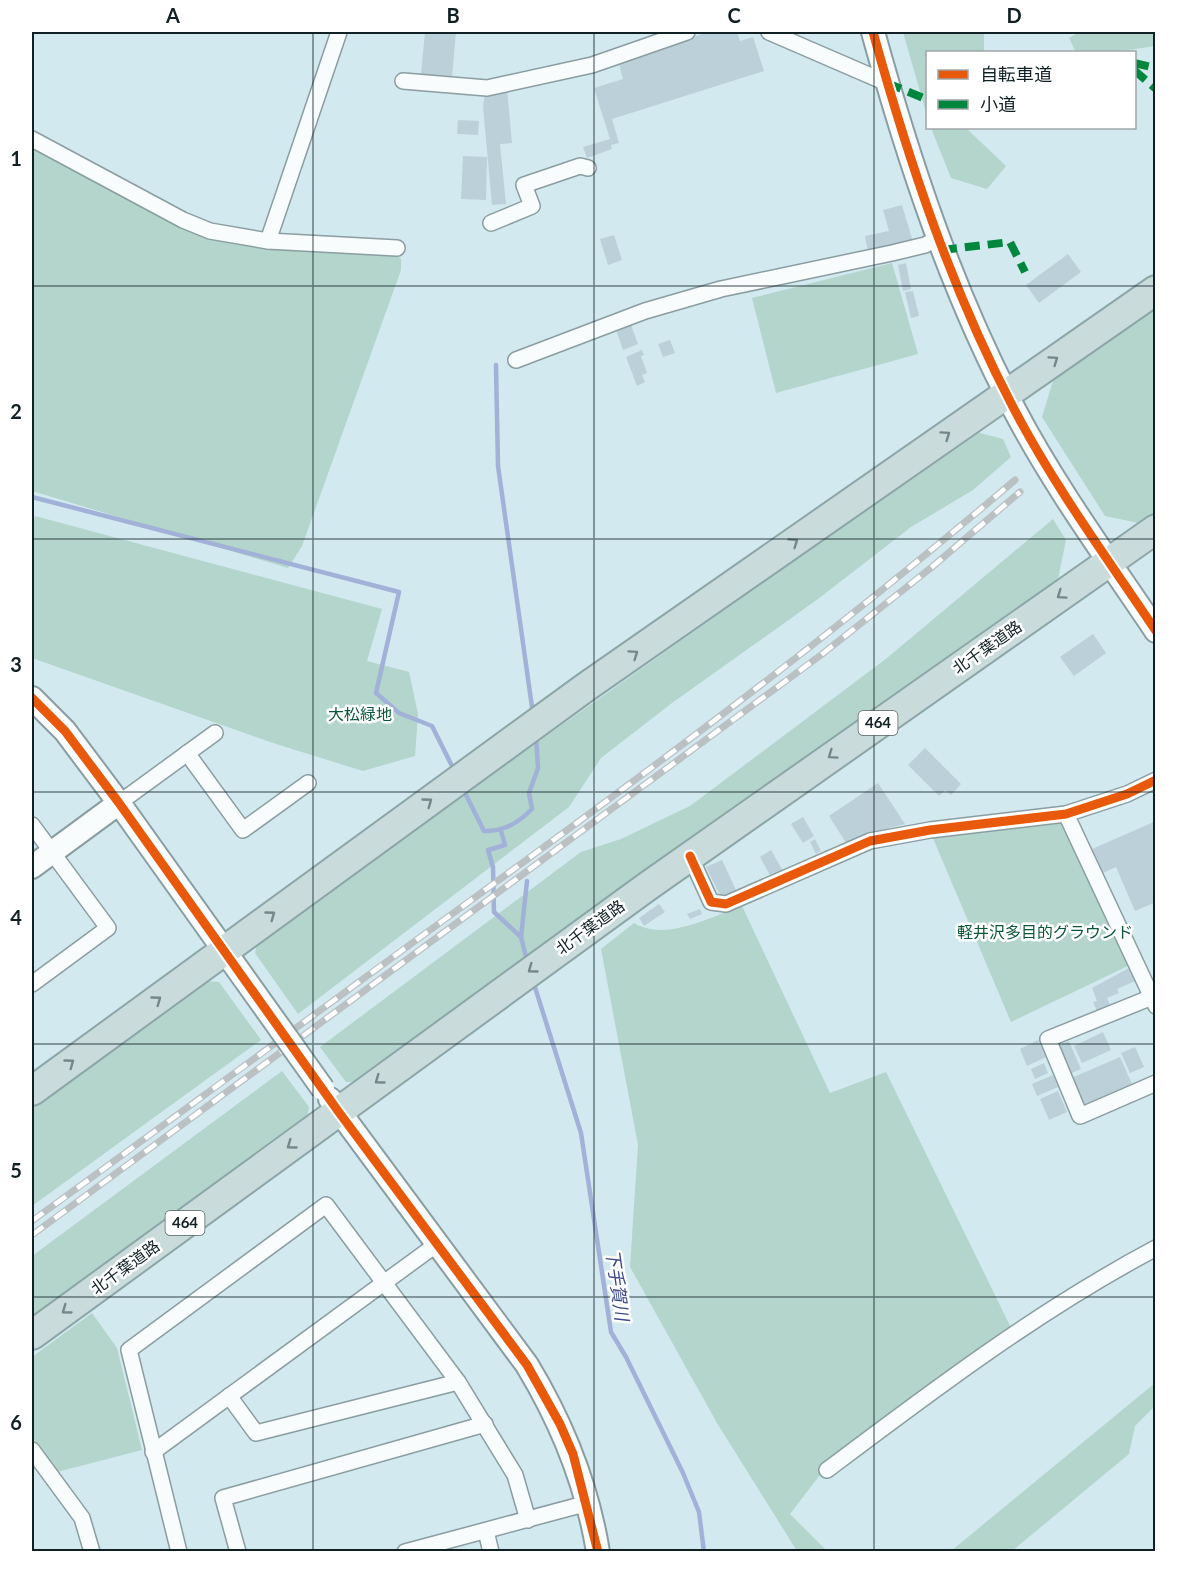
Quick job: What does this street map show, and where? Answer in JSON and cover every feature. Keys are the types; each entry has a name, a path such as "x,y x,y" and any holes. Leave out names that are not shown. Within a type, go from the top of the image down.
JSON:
{"highway":[{"path":"32,1091 230,960 380,837 586,687 1155,290"},
{"name":"北千葉道路","path":"32,1335 330,1100 420,1050 690,856 1155,529"}],"street":[{"path":"268,241 339,32"},
{"path":"403,81 487,88 592,65 687,32"},
{"path":"770,32 887,83"},
{"path":"873,32 914,174 970,320 1006,393 1055,479 1155,631"},
{"path":"32,139 183,220 210,231 268,241 397,248"},
{"path":"491,223 532,206 524,185 580,166 588,168"},
{"path":"516,360 645,311 720,289 892,253 925,245 938,238"},
{"path":"32,698 65,730 330,1100 527,1365 543,1392 573,1454 588,1503 598,1551"},
{"path":"32,867 215,733"},
{"path":"187,753 243,830 308,783"},
{"path":"690,856 711,902 726,904 870,841 930,830 1066,814 1128,794 1155,780"},
{"path":"1066,814 1154,1001 1048,1040 1080,1116 1155,1083"},
{"path":"32,825 108,928 32,984"},
{"path":"178,1551 129,1350 326,1206 458,1382 515,1475 528,1520"},
{"path":"153,1452 437,1244"},
{"path":"827,1470 918,1401 1104,1276 1155,1248"},
{"path":"230,1396 256,1432 458,1382"},
{"path":"238,1551 223,1498 485,1424"},
{"path":"32,1450 82,1518 92,1551"},
{"path":"405,1551 588,1503"},
{"path":"486,1531 491,1551"}],"green space":[{"path":"903,32 984,32 984,51 926,51 926,112"},
{"path":"1079,32 1155,32 1155,46 1122,51 1076,51 1069,38"},
{"path":"931,129 967,129 1006,166 987,189 951,178"},
{"path":"32,147 215,237 395,253 401,259 401,270 302,546 288,568 32,491"},
{"path":"892,263 918,354 776,393 752,298"},
{"path":"1155,307 1155,512 1139,523 1105,516 1042,417 1053,381"},
{"path":"976,432 1003,439 1011,457 973,490 911,527 818,599 672,703 601,758 569,807 298,1014 255,953 258,940"},
{"name":"大松緑地","path":"35,516 382,609 367,661 409,672 418,714 415,756 363,771 273,743 32,658 32,526"},
{"path":"1053,519 1066,540 1057,584 359,1082 346,1082 320,1047 581,852 621,839 690,806 887,658"},
{"name":"軽井沢多目的グラウンド","path":"1061,817 1132,964 1011,1022 932,836"},
{"path":"742,906 830,1093 886,1072 1012,1330 826,1467 790,1514 827,1551 797,1551 717,1423 630,1267 638,1145 601,949 634,923 660,930 674,929"},
{"path":"205,981 219,982 261,1040 32,1206 32,1108"},
{"path":"282,1071 309,1107 307,1118 32,1319 32,1256"},
{"path":"92,1313 117,1348 142,1450 57,1472 32,1437 32,1357"},
{"path":"1155,1383 1155,1406 1135,1426 1129,1454 1012,1551 951,1551"}],"building":[{"path":"425,32 456,32 452,76 421,74"},
{"path":"709,32 737,32 740,41 753,37 764,71 612,119 619,143 611,145 612,149 587,158 583,147 610,139 594,88 623,79 618,60"},
{"path":"507,89 512,143 500,144 506,204 492,205 483,107 485,91"},
{"path":"458,120 479,121 478,135 457,134"},
{"path":"463,156 487,157 486,200 461,199"},
{"path":"902,205 913,242 868,252 865,236 889,231 883,210"},
{"path":"614,235 622,260 608,265 600,239"},
{"path":"1068,254 1081,272 1039,303 1026,285"},
{"path":"906,263 911,289 903,291 898,265"},
{"path":"913,291 919,316 911,318 905,292"},
{"path":"631,325 638,344 623,350 616,330"},
{"path":"670,340 675,353 663,357 658,344"},
{"path":"642,350 644,355 641,356 647,373 642,375 645,382 637,386 626,357"},
{"path":"1093,634 1106,653 1074,676 1060,657"},
{"path":"925,748 961,784 951,795 945,790 939,796 908,765"},
{"path":"878,783 905,824 866,834 848,846 829,816"},
{"path":"803,817 814,836 803,843 791,824"},
{"path":"1156,821 1156,902 1135,911 1116,867 1103,873 1092,849"},
{"path":"815,839 821,851 816,854 810,842"},
{"path":"771,850 783,871 771,877 760,857"},
{"path":"722,860 737,892 722,899 706,867"},
{"path":"659,904 665,912 644,926 639,918"},
{"path":"700,909 702,914 690,919 687,914"},
{"path":"1129,968 1135,981 1117,989 1119,993 1107,998 1111,1007 1098,1013 1093,1002 1097,1001 1092,988"},
{"path":"1103,1032 1111,1050 1082,1063 1074,1046"},
{"path":"1038,1040 1046,1057 1027,1066 1020,1049"},
{"path":"1069,1041 1081,1069 1067,1075 1055,1047"},
{"path":"1135,1047 1144,1067 1130,1073 1121,1053"},
{"path":"1120,1057 1132,1084 1081,1106 1069,1079"},
{"path":"1044,1063 1048,1073 1035,1079 1031,1069"},
{"path":"1053,1075 1058,1087 1037,1096 1032,1084"},
{"path":"1058,1091 1067,1112 1049,1120 1040,1099"}],"waterway":[{"path":"496,365 498,466 533,714"},
{"path":"32,497 399,592 376,693 399,713 432,726 455,772"},
{"path":"462,787 484,831 505,828 522,818 532,809 529,793 538,768 536,737"},
{"path":"501,831 505,845 488,850 493,867 494,912 521,937"},
{"path":"527,881 521,937 527,961"},
{"name":"下手賀川","path":"533,981 581,1133 611,1332 626,1357 683,1473 699,1512 704,1552"}],"railway":[{"path":"32,1221 732,707 875,595 1015,480"},
{"path":"32,1235 821,655 932,567 1020,492"}],"marked path":[{"path":"1136,63 1156,68"},
{"path":"1136,72 1156,89"},
{"path":"887,83 926,99"},
{"path":"942,250 1010,242 1025,272"}],"cycle path":[{"path":"873,32 901,129 933,224 991,364 1047,466 1156,631"},
{"path":"32,698 65,731 119,803 338,1111 527,1365 560,1424 573,1454 598,1552"},
{"path":"690,856 711,902 726,904 870,841 930,830 1066,814 1127,794 1156,780"}]}
